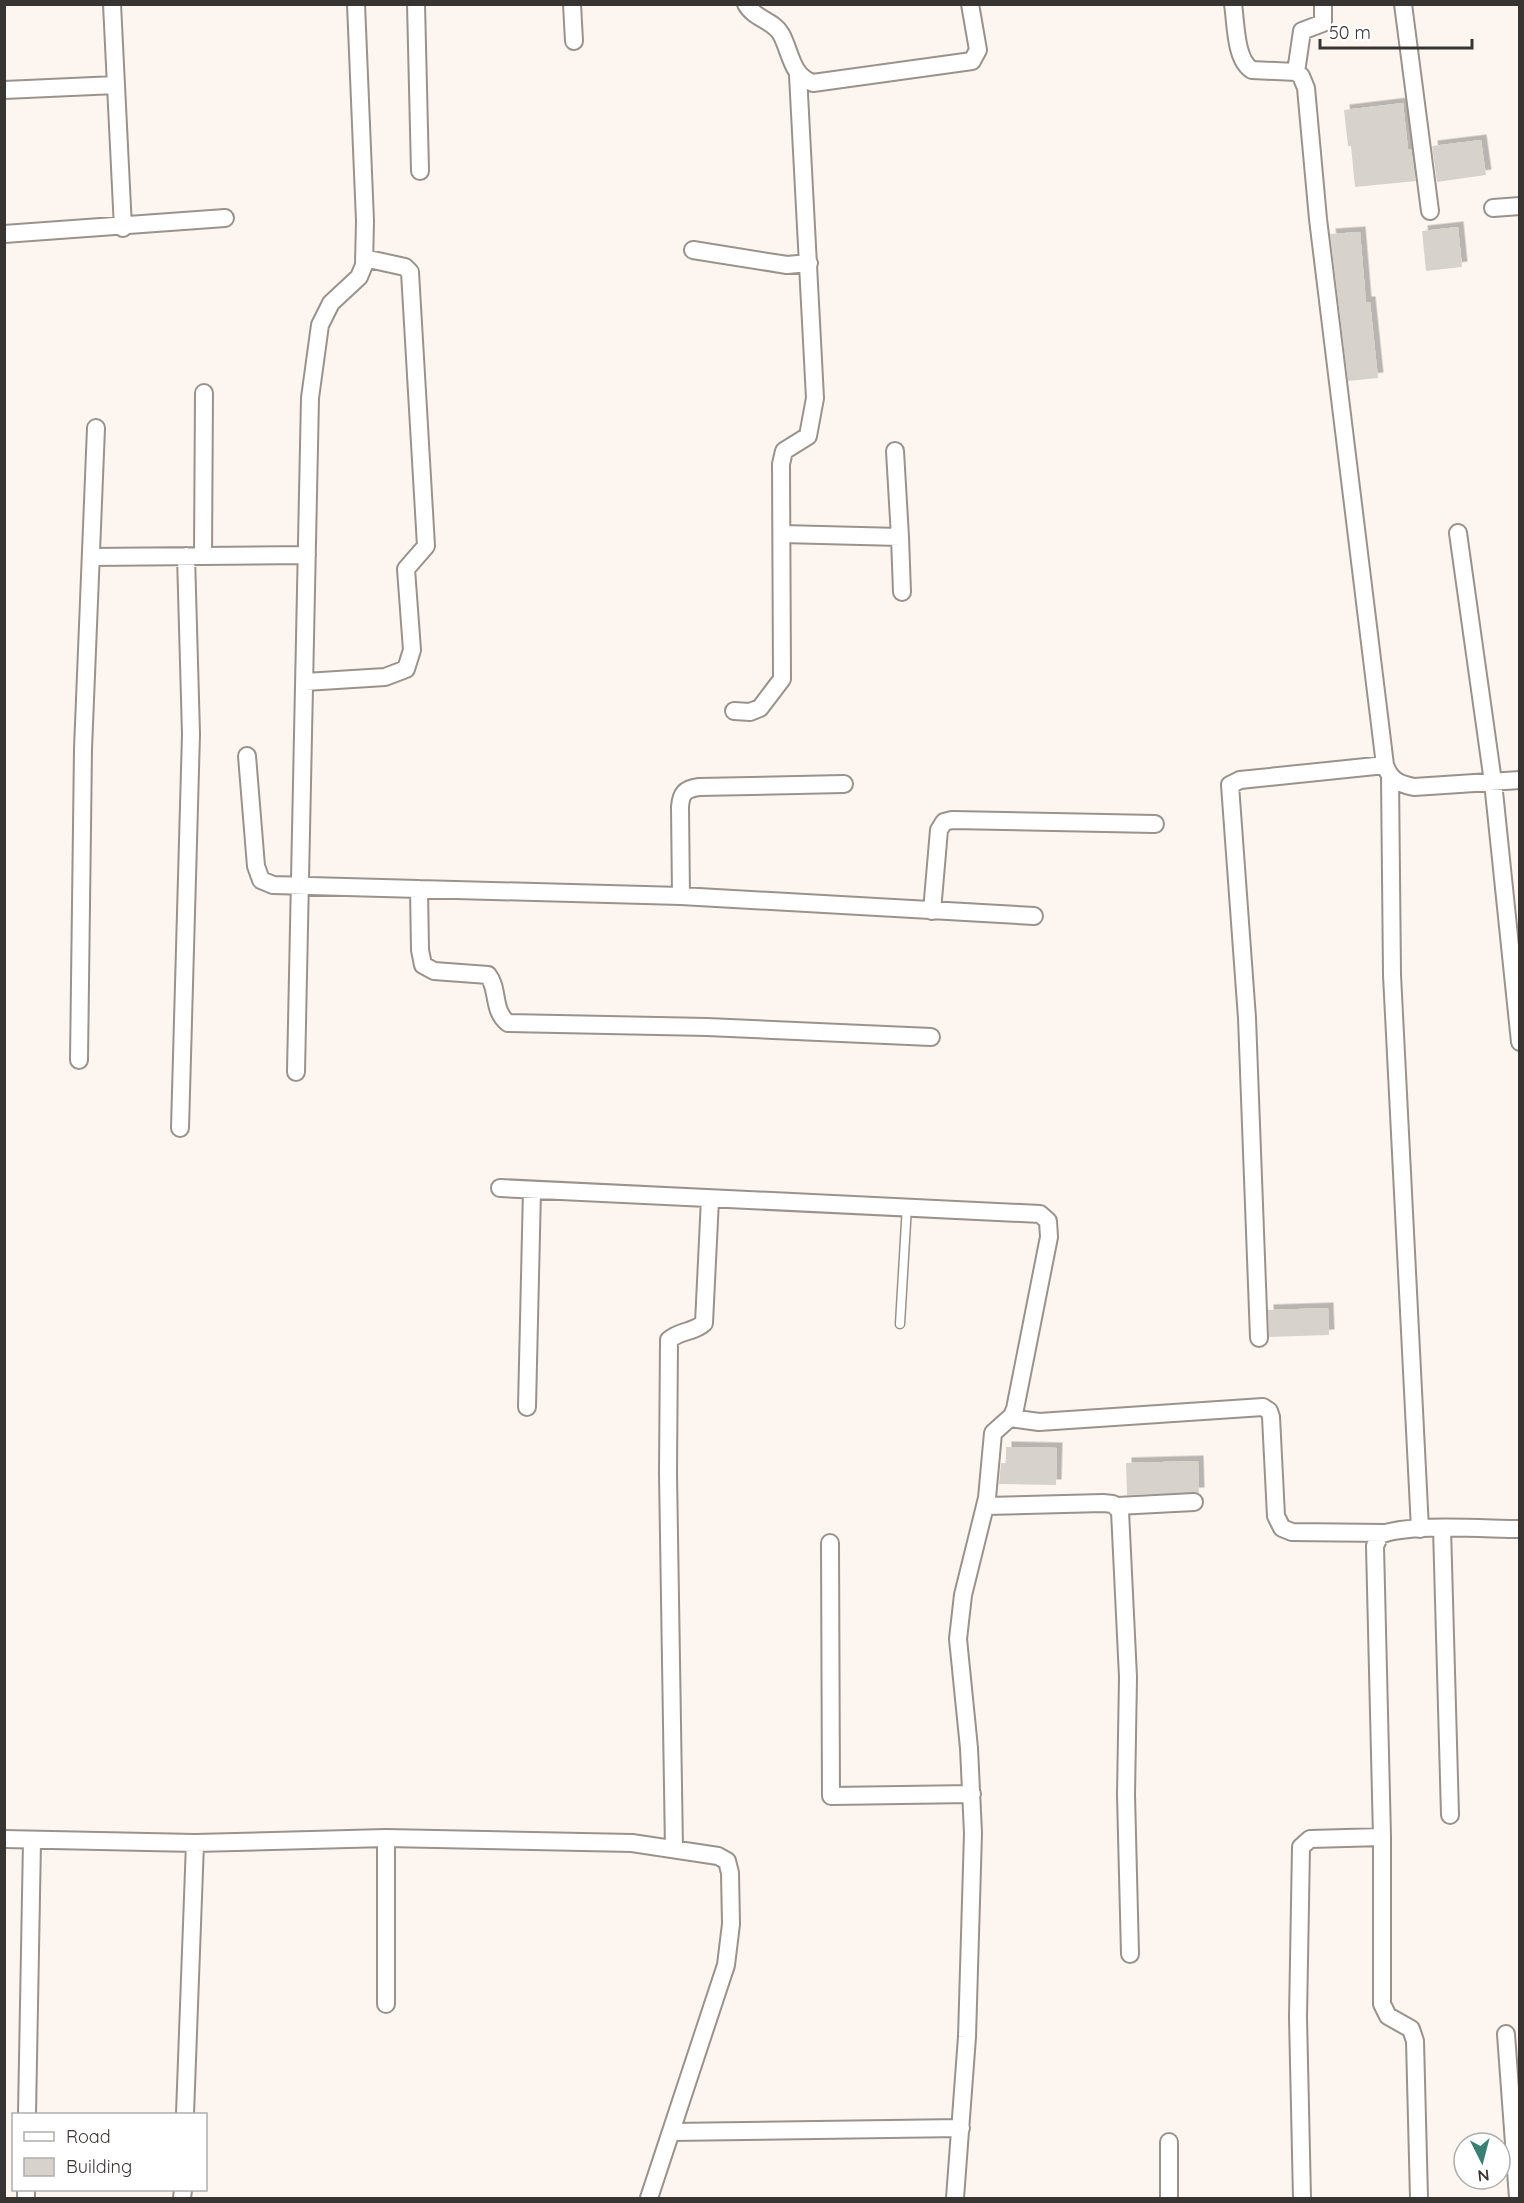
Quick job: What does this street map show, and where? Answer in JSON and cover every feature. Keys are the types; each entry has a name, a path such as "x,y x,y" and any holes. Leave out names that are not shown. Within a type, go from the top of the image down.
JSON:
{"street":[{"path":"112,4 123,228"},
{"path":"296,1072 310,398 315,347 324,314 331,303 359,277 364,258 365,221 356,4"},
{"path":"416,4 420,171"},
{"path":"572,4 574,41"},
{"path":"734,711 750,711 760,708 782,679 781,464 784,451 808,436 815,398 798,75 780,33 750,12 746,4"},
{"path":"798,75 813,83 827,83 972,61 978,50 970,4"},
{"path":"1233,4 1240,52 1246,67 1252,70 1296,72"},
{"path":"1323,4 1323,23 1305,29 1300,34 1296,72 1305,88 1321,242 1387,770 1392,975 1420,1529"},
{"path":"1403,4 1430,212"},
{"path":"4,90 116,85"},
{"path":"1492,208 1520,206"},
{"path":"4,234 123,228 225,218"},
{"path":"693,250 787,265 809,263"},
{"path":"305,682 385,677 406,669 412,650 405,569 426,546 410,272 399,265 364,258"},
{"path":"203,556 204,393"},
{"path":"79,1060 83,749 96,428"},
{"path":"895,451 902,592"},
{"path":"1458,533 1493,782 1520,1042"},
{"path":"782,534 900,537"},
{"path":"91,557 307,555"},
{"path":"180,1128 191,735 186,556"},
{"path":"247,756 258,875 265,883 300,886 681,896 1034,916"},
{"path":"1387,770 1399,784 1414,787 1520,780"},
{"path":"1259,1338 1247,1018 1230,785 1240,780 1387,770"},
{"path":"681,896 680,807 682,794 686,790 699,787 844,784"},
{"path":"932,910 939,830 944,822 952,820 1155,824"},
{"path":"419,889 420,950 423,965 434,971 488,975 494,986 498,1012 508,1023 707,1027 931,1037"},
{"path":"500,1188 1040,1214 1048,1221 1049,1237 1015,1409 1010,1419 993,1433 986,1506 963,1595 958,1639 972,1794 969,1982 955,2199"},
{"path":"527,1407 532,1190"},
{"path":"675,1849 668,1473 669,1340 676,1334 696,1330 704,1323 710,1199"},
{"path":"1010,1419 1039,1422 1263,1407 1269,1410 1271,1417 1276,1516 1282,1528 1292,1532 1384,1533 1442,1528 1520,1529"},
{"path":"986,1506 1103,1503 1117,1506 1194,1502"},
{"path":"1117,1506 1121,1518 1128,1677 1126,1795 1130,1954"},
{"path":"1442,1528 1450,1815"},
{"path":"1384,1533 1378,1538 1375,1546 1382,1838 1382,2004 1384,2013 1408,2025 1414,2034 1419,2199"},
{"path":"830,1543 831,1796 972,1794"},
{"path":"386,1838 386,2004"},
{"path":"4,1839 195,1843 386,1838 632,1843 718,1856 727,1861 730,1873 731,1924 721,1987 649,2199"},
{"path":"1302,2199 1298,2018 1301,1847 1310,1839 1382,1838"},
{"path":"27,2113 32,1841"},
{"path":"185,2113 195,1843"},
{"path":"1506,2034 1518,2199"},
{"path":"671,2132 961,2128"},
{"path":"1169,2142 1169,2199"}],"lane":[{"path":"900,1324 907,1206"}],"building":[{"path":"1403,103 1408,149 1411,149 1416,181 1355,187 1351,146 1348,146 1344,110"},
{"path":"1481,140 1486,175 1437,182 1432,146"},
{"path":"1458,227 1462,267 1426,271 1422,231"},
{"path":"1360,232 1366,302 1370,302 1378,378 1348,381 1330,234"},
{"path":"1328,1308 1329,1335 1269,1337 1268,1310"},
{"path":"1006,1447 1057,1448 1056,1485 999,1484 1001,1463 1006,1463"},
{"path":"1198,1461 1199,1493 1127,1495 1126,1463"}]}
